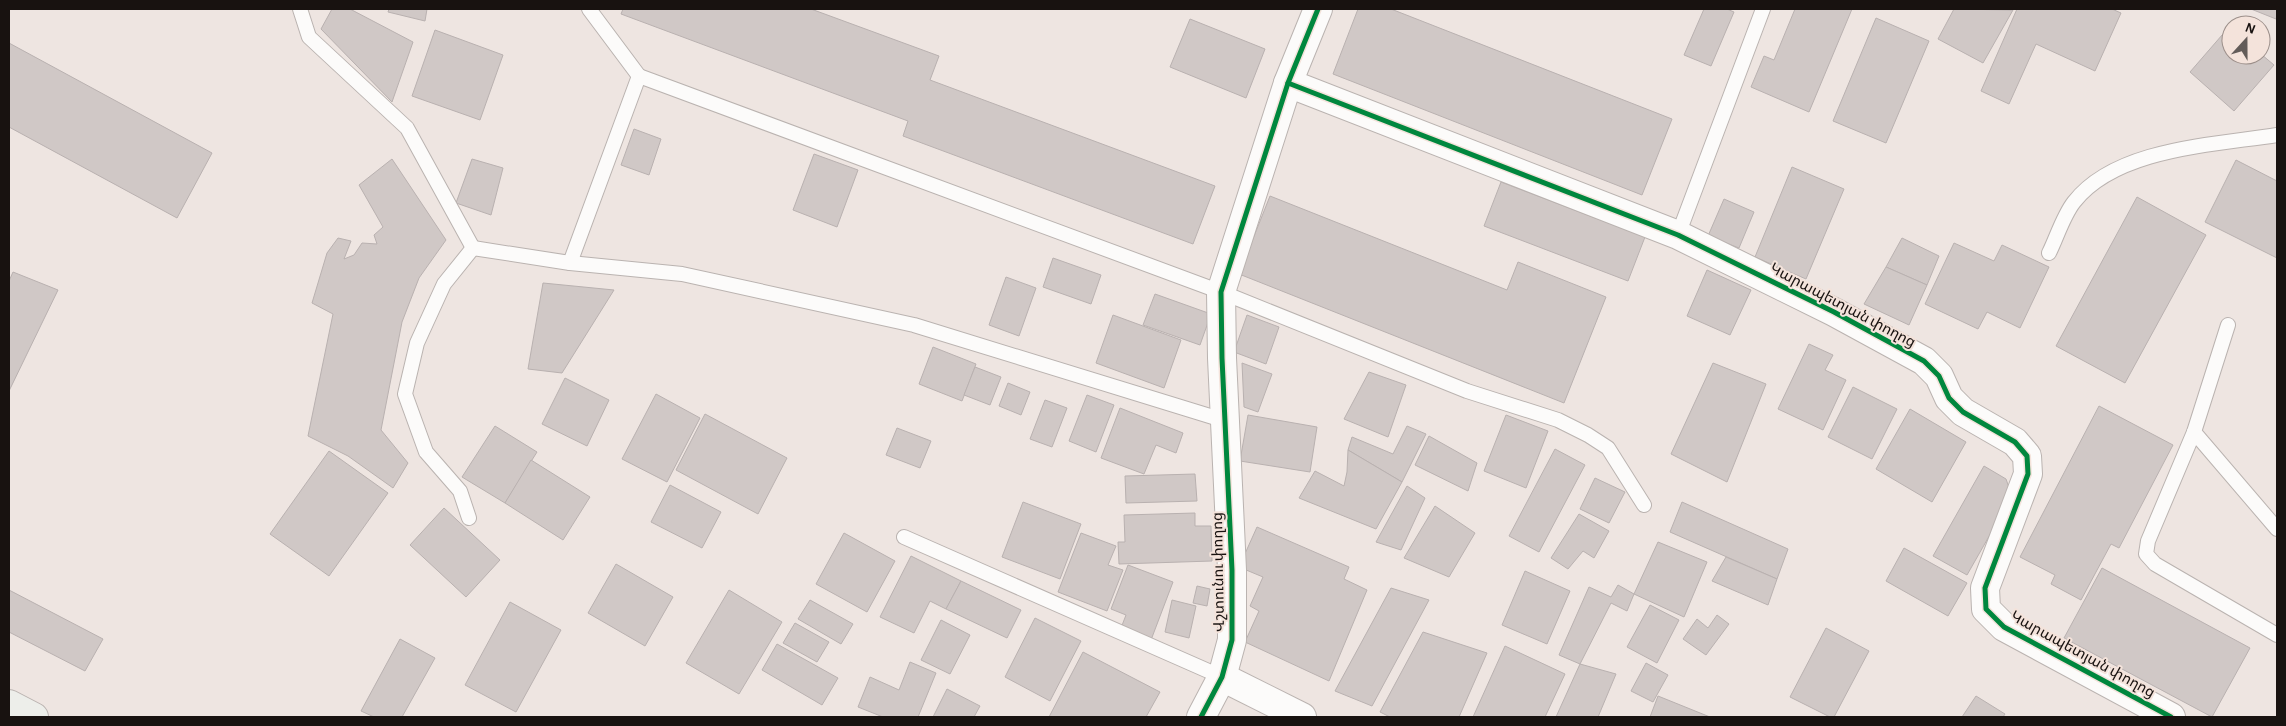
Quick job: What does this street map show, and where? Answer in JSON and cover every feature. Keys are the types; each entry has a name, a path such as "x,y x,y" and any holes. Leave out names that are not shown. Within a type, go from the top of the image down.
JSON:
{"main road":[{"path":"9,704 34,717"}],"street":[{"name":"Վշտունու փողոց","path":"1201,717 1222,677 1232,640 1232,570 1222,358 1221,292 1288,83 1318,9"},
{"name":"Կարապետյան փողոց","path":"1288,83 1682,237 1834,312 1924,361 1939,376 1949,398 1963,412 2016,442 2027,456 2028,474 1985,588 1986,609 2004,627 2157,714"},
{"path":"1222,677 1302,717"}],"lane":[{"path":"300,9 309,38 407,128 473,248"},
{"path":"589,9 639,76 1221,292 1467,391 1558,420 1588,435 1608,448 1644,505"},
{"path":"1682,237 1763,9"},
{"path":"570,263 639,76"},
{"path":"2049,253 2074,202 2099,178 2129,164 2179,150 2277,136"},
{"path":"473,248 570,263 682,274 914,325 1226,421"},
{"path":"469,518 460,491 426,452 405,394 417,343 444,284 473,248"},
{"path":"2228,325 2194,432 2148,541 2146,554 2155,564 2277,635"},
{"path":"2194,432 2277,529"},
{"path":"904,537 1222,677"}],"building":[{"path":"332,9 350,9 413,42 392,102 321,29"},
{"path":"389,9 427,9 425,21 388,12"},
{"path":"623,9 811,9 939,56 930,80 1215,186 1193,244 903,136 908,121 621,14"},
{"path":"1358,9 1391,9 1672,119 1642,195 1333,74"},
{"path":"1704,9 1727,9 1734,12 1711,66 1684,55"},
{"path":"1795,9 1852,9 1809,112 1751,87 1764,56 1774,60"},
{"path":"1954,9 2013,10 1983,63 1938,39"},
{"path":"2017,9 2112,9 2121,13 2095,71 2036,44 2009,104 1981,91"},
{"path":"2251,9 2277,9 2276,19 2271,17 2271,15"},
{"path":"1876,18 1929,41 1886,143 1833,121"},
{"path":"1190,19 1265,49 1246,98 1170,67"},
{"path":"435,30 503,55 480,120 412,96"},
{"path":"2221,36 2221,65 2271,65 2271,62 2274,65 2234,111 2190,72"},
{"path":"9,43 212,153 177,218 9,127"},
{"path":"634,129 661,139 649,175 621,165"},
{"path":"814,154 858,170 837,227 793,210"},
{"path":"392,159 446,240 419,278 402,322 381,430 408,463 393,488 348,456 308,436 333,314 312,303 327,253 338,238 351,241 344,259 354,255 362,243 377,244 374,235 383,227 359,185"},
{"path":"472,159 503,168 491,215 456,203"},
{"path":"2236,160 2277,181 2277,258 2205,222"},
{"path":"1792,167 1844,189 1806,279 1755,257"},
{"path":"1501,182 1645,237 1628,281 1484,226"},
{"path":"1270,196 1507,290 1518,262 1606,297 1564,403 1239,274"},
{"path":"2137,197 2206,235 2125,383 2056,346"},
{"path":"1724,199 1754,212 1739,248 1708,236"},
{"path":"1902,238 1939,256 1927,285 1886,267"},
{"path":"1954,243 1994,261 2002,245 2049,267 2020,328 1987,312 1978,329 1925,304"},
{"path":"1053,258 1101,275 1091,304 1043,287"},
{"path":"1886,267 1927,285 1909,325 1864,304"},
{"path":"1707,270 1751,290 1730,335 1687,316"},
{"path":"13,272 58,290 9,391 9,281"},
{"path":"1006,277 1036,288 1019,336 989,325"},
{"path":"543,283 614,290 562,373 528,369"},
{"path":"1155,294 1211,314 1200,345 1143,325"},
{"path":"1113,315 1181,340 1164,388 1096,363"},
{"path":"1247,315 1279,327 1266,364 1234,352"},
{"path":"1809,344 1833,355 1825,370 1846,380 1823,430 1778,409"},
{"path":"933,347 976,364 962,401 919,384"},
{"path":"1242,363 1272,374 1258,412 1244,407"},
{"path":"1713,363 1766,384 1727,482 1671,454"},
{"path":"975,367 1001,377 990,405 964,395"},
{"path":"1369,372 1406,385 1388,437 1344,419"},
{"path":"565,378 609,400 587,446 542,424"},
{"path":"1008,383 1030,392 1021,415 999,406"},
{"path":"1853,387 1897,409 1872,459 1828,437"},
{"path":"656,394 700,418 667,482 622,459"},
{"path":"1087,395 1114,405 1096,452 1069,441"},
{"path":"1045,400 1067,408 1052,447 1030,439"},
{"path":"2099,406 2173,445 2119,548 2111,544 2081,600 2051,584 2055,575 2020,557"},
{"path":"1120,408 1183,433 1176,453 1156,445 1144,474 1101,458"},
{"path":"1910,409 1966,442 1932,502 1876,469"},
{"path":"705,414 787,458 758,514 676,470"},
{"path":"1248,415 1317,427 1310,472 1240,461"},
{"path":"1506,415 1548,431 1526,488 1484,471"},
{"path":"495,426 537,452 505,503 462,477"},
{"path":"1407,426 1426,434 1402,482 1348,450 1352,437 1393,454"},
{"path":"897,428 931,441 920,468 886,455"},
{"path":"1429,436 1477,463 1468,491 1415,465"},
{"path":"1555,449 1585,465 1539,552 1509,536"},
{"path":"1348,450 1402,482 1376,529 1299,498 1315,471 1344,486"},
{"path":"329,451 388,493 329,576 270,534"},
{"path":"531,460 590,497 563,540 505,503"},
{"path":"1984,466 2006,479 2012,496 1967,575 1933,556"},
{"path":"1195,474 1197,501 1126,503 1125,476"},
{"path":"1595,478 1625,492 1609,523 1580,509"},
{"path":"670,485 721,512 702,548 651,522"},
{"path":"1407,486 1425,498 1401,550 1376,542"},
{"path":"1023,502 1081,524 1060,579 1002,557"},
{"path":"1682,502 1788,549 1777,579 1670,532"},
{"path":"1435,506 1475,533 1449,577 1404,558"},
{"path":"444,508 500,560 466,597 410,545"},
{"path":"1195,513 1195,526 1211,526 1212,561 1119,564 1118,542 1125,542 1124,515"},
{"path":"1579,514 1609,531 1594,558 1583,551 1568,569 1551,558"},
{"path":"1257,527 1349,567 1344,579 1367,590 1329,681 1245,642 1259,611 1250,606 1263,577 1239,567"},
{"path":"844,533 895,561 867,612 816,584"},
{"path":"1081,533 1116,546 1108,565 1123,570 1107,611 1058,592"},
{"path":"1658,542 1707,562 1684,617 1634,594"},
{"path":"1904,548 1967,583 1948,616 1886,581"},
{"path":"911,556 961,581 946,609 930,601 914,633 880,617"},
{"path":"1726,557 1777,579 1768,605 1712,581"},
{"path":"616,564 673,597 645,646 588,613"},
{"path":"1128,565 1173,582 1151,640 1121,628 1126,615 1111,609"},
{"path":"2102,568 2250,648 2212,717 2064,638"},
{"path":"1525,571 1570,591 1547,644 1502,625"},
{"path":"961,581 1021,610 1007,638 946,609"},
{"path":"1618,585 1634,594 1627,611 1611,603 1580,664 1559,655 1589,587 1611,597"},
{"path":"1197,586 1210,589 1207,606 1193,603"},
{"path":"1391,588 1429,600 1372,706 1335,691"},
{"path":"9,590 103,639 85,671 9,632"},
{"path":"729,590 782,622 739,694 686,663"},
{"path":"810,600 853,624 841,644 798,619"},
{"path":"1172,600 1196,606 1189,638 1165,632"},
{"path":"510,602 561,630 516,712 465,685"},
{"path":"1650,605 1679,620 1657,663 1627,647"},
{"path":"1717,615 1729,624 1706,655 1683,639 1697,619 1708,628"},
{"path":"1035,618 1081,641 1050,701 1005,677"},
{"path":"941,620 970,635 950,674 921,660"},
{"path":"795,623 829,642 817,662 783,643"},
{"path":"1826,628 1869,651 1834,717 1830,717 1790,697"},
{"path":"1423,632 1487,653 1459,717 1390,717 1380,712"},
{"path":"400,639 435,658 402,717 374,717 361,711"},
{"path":"777,644 838,678 822,705 762,670"},
{"path":"1505,646 1565,674 1545,717 1473,717"},
{"path":"1083,652 1160,692 1146,717 1049,717"},
{"path":"910,662 936,673 918,717 883,717 858,707 870,677 899,690"},
{"path":"1646,663 1668,675 1653,702 1631,691"},
{"path":"1580,664 1616,674 1598,717 1556,717"},
{"path":"947,689 980,706 974,717 933,717"},
{"path":"1658,696 1710,717 1650,717"},
{"path":"1976,696 2005,714 2003,717 1962,717"}],"cycle path":[{"path":"1201,717 1222,677 1232,640 1232,570 1222,358 1221,292 1288,83 1318,9"},
{"path":"1288,83 1678,235 1834,312 1924,361 1939,376 1949,398 1963,412 2015,442 2027,456 2028,474 1985,588 1986,609 2004,627 2171,717"}]}
